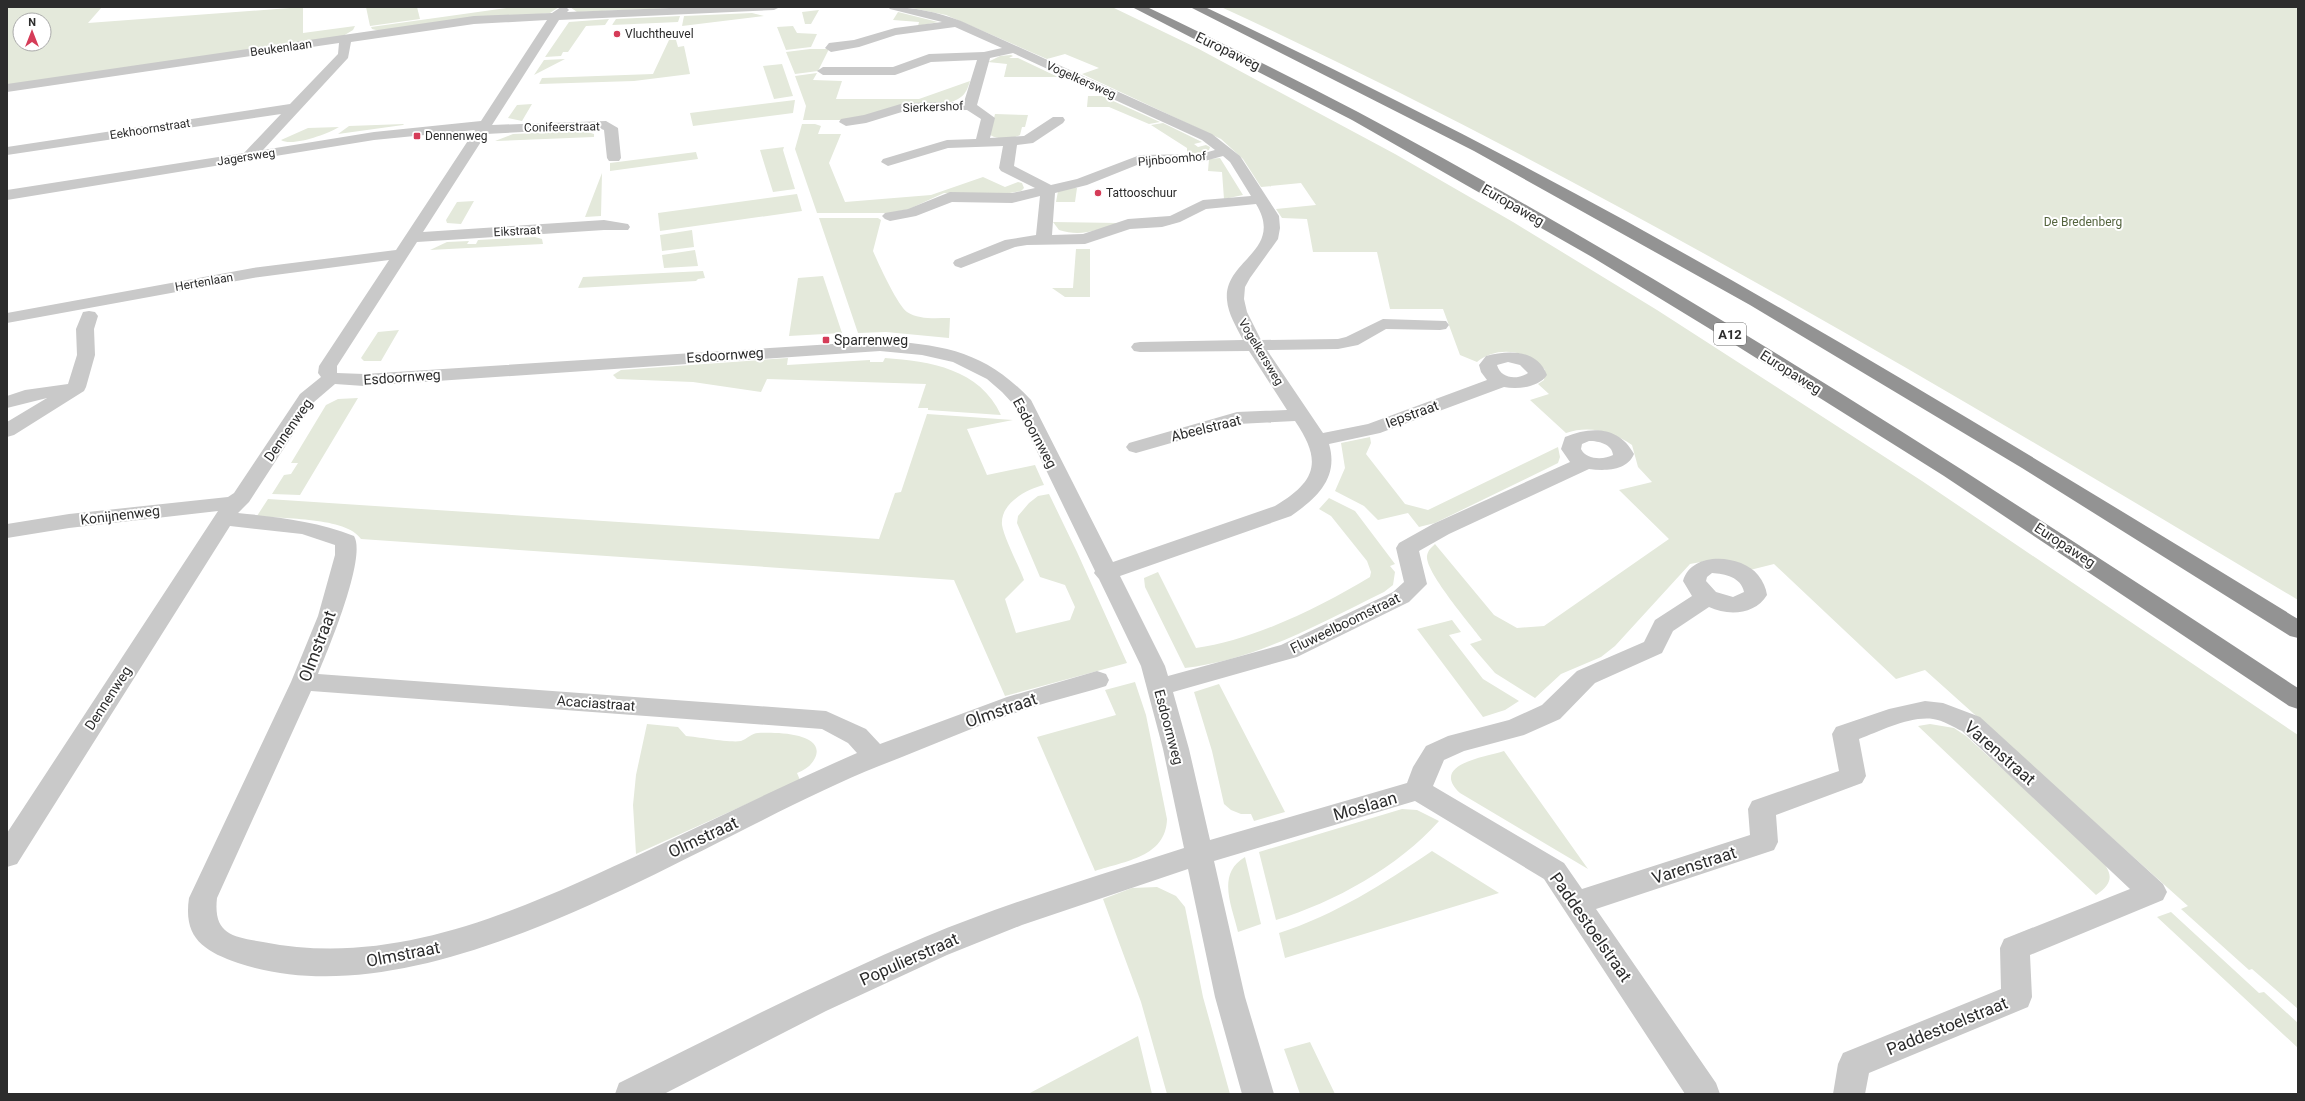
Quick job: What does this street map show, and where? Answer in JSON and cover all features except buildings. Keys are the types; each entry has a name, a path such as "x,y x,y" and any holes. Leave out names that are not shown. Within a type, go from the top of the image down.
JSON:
{"highway":[{"name":"Europaweg","path":"1138,7 1356,117 1516,206 1681,304 2087,559 2298,700"},
{"name":"Europaweg","path":"1196,7 1388,100 1542,182 1697,268 1849,355 2146,535 2298,630"}],"street":[{"path":"331,378 327,373 328,366 560,12 774,7"},
{"name":"Vogelkersweg","path":"894,7 926,13 956,23 1207,137 1227,151 1235,159 1272,216 1274,225 1273,236 1239,284 1235,298 1242,323 1318,440 1322,454 1322,468 1312,489 1288,508 1105,573"},
{"name":"Beukenlaan","path":"7,88 474,20 560,12"},
{"path":"831,48 833,46 855,44 895,32 956,23"},
{"path":"249,156 344,55 345,39"},
{"path":"823,71 895,71 929,58 984,56 1014,49"},
{"name":"Sierkershof","path":"846,122 866,119 904,107 970,106 984,56"},
{"path":"970,106 988,118 982,142"},
{"name":"Eekhoornstraat","path":"7,151 293,108"},
{"path":"888,162 947,144 1028,140 1058,120"},
{"name":"Conifeerstraat","path":"484,127 601,124 610,128 614,158"},
{"name":"Jagersweg","path":"7,195 382,135 484,127"},
{"path":"1011,142 1006,168 1048,189 1044,240"},
{"name":"Pijnboomhof","path":"890,216 911,213 950,198 1012,198 1082,182 1140,159 1201,158 1227,151"},
{"path":"961,263 1011,243 1044,240 1085,239 1128,224 1162,222 1175,219 1203,205 1261,199"},
{"name":"Eikstraat","path":"413,237 604,225 622,227"},
{"name":"Hertenlaan","path":"7,318 220,279 319,263 402,254"},
{"path":"10,426 77,387 86,355 85,329 89,316"},
{"path":"1140,346 1338,344 1352,341 1383,324 1440,325"},
{"name":"Esdoornweg","path":"331,378 364,380 855,346 917,347 938,350 973,362 993,373 1009,386 1024,404 1105,573 1153,666 1200,854"},
{"name":"Dennenweg","path":"7,856 230,511 242,497 307,398 331,378"},
{"name":"Iepstraat","path":"1318,440 1373,429 1503,381"},
{"path":"7,402 25,396 77,387"},
{"name":"Abeelstraat","path":"1136,447 1237,418 1301,416"},
{"name":"Fluweelboomstraat","path":"1159,687 1289,652 1401,597 1416,584 1407,548 1441,529 1587,462"},
{"name":"Konijnenweg","path":"7,531 69,522 230,511"},
{"name":"Olmstraat","path":"230,511 286,525 331,534 346,542 346,555 330,616 303,682 203,898 200,915 212,939 228,947 257,956 298,961 348,963 397,957 444,947 513,923 567,901 876,757 1016,703 1098,680"},
{"path":"1418,790 1426,766 1435,753 1457,743 1515,728 1551,712 1586,676 1654,647 1662,626 1707,597"},
{"name":"Acaciastraat","path":"303,682 826,720 858,736 876,757"},
{"name":"Varenstraat","path":"1577,903 1764,842 1762,808 1853,776 1844,734 1916,711 1932,710 1947,714 1971,724 2153,892"},
{"name":"Moslaan","path":"1200,854 1418,790"},
{"name":"Paddestoelstraat","path":"1418,790 1554,871 1577,903 1704,1094"},
{"path":"1200,854 1217,943 1258,1094"},
{"name":"Populierstraat","path":"631,1094 815,1001 936,946 1015,915 1200,854"},
{"name":"Paddestoelstraat","path":"1849,1094 1854,1064 2018,997 2015,948 2153,892"}],"green space":[{"path":"7,7 102,7 88,23 303,7 303,33 355,26 353,30 343,36 7,85"},
{"path":"366,7 417,7 420,19 370,26"},
{"path":"514,7 559,7 550,13 380,31 372,29 371,27"},
{"path":"570,7 699,7 577,12"},
{"path":"907,7 1112,7 1197,48 1395,154 1513,222 1657,310 1922,481 2298,735 2298,1009 2252,969 2249,970 2181,909 2188,906 1925,670 1896,679 1774,564 1750,570 1717,559 1690,564 1615,646 1601,657 1561,674 1535,698 1495,673 1470,644 1482,640 1433,574 1428,564 1427,556 1429,551 1435,544 1494,615 1517,628 1544,626 1669,539 1619,490 1652,482 1638,467 1632,445 1616,436 1600,431 1583,430 1566,433 1530,400 1549,394 1538,384 1544,380 1545,370 1530,358 1522,354 1512,352 1494,353 1477,362 1460,355 1443,309 1390,309 1377,252 1313,252 1307,219 1282,218 1276,209 1316,205 1301,183 1261,187 1243,159 1221,139 1082,74 1099,68 1065,54 1047,59 946,15"},
{"name":"De Bredenberg","path":"1221,7 2298,7 2298,600 1901,365 1633,215 1360,73"},
{"path":"819,10 811,24 805,24 802,12"},
{"path":"898,12 938,22 918,26 919,22 893,20"},
{"path":"752,13 764,16 682,26 684,16"},
{"path":"680,16 678,22 612,25 616,19"},
{"path":"609,19 605,25 586,26 568,52 563,52 561,56 545,57 569,22"},
{"path":"793,26 797,33 817,34 811,47 786,50 777,27"},
{"path":"669,40 676,40 678,47 684,46 690,74 634,81 539,84 542,78 653,74"},
{"path":"810,49 829,49 818,71 795,74 786,52"},
{"path":"1000,56 1013,56 1009,58 1018,58 1058,77 1004,77 1007,64 988,62"},
{"path":"565,59 534,75 544,60"},
{"path":"782,64 793,96 774,99 763,66"},
{"path":"817,73 813,80 842,81 836,99 919,99 970,81 967,90 963,95 949,103 842,120 803,120 806,106 795,76"},
{"path":"1088,96 1102,96 1160,122 1149,124 1109,107 1087,107"},
{"path":"795,100 793,113 693,126 690,113"},
{"path":"532,104 522,121 508,118 517,105"},
{"path":"995,114 1028,115 1025,127 1022,127 1020,135 1005,139 990,135"},
{"path":"1163,123 1202,142 1194,144 1198,147 1206,145 1210,147 1209,150 1198,154 1187,154 1187,148 1151,125"},
{"path":"404,124 403,125 338,134 349,126"},
{"path":"802,124 815,124 821,126 818,134 841,134 829,163 845,202 931,195 983,177 1005,187 1018,182 1022,183 1024,188 1021,191 1010,193 944,193 909,209 890,213 817,213 795,149"},
{"path":"339,127 310,139 293,142 281,140 308,128"},
{"path":"584,131 594,134 594,137 495,141 513,134"},
{"path":"784,147 783,150 795,189 773,192 760,150"},
{"path":"696,152 698,159 610,171 610,163"},
{"path":"1220,158 1243,195 1224,199 1222,172 1208,171 1209,159"},
{"path":"602,173 601,216 585,217"},
{"path":"1065,188 1077,188 1075,202 1056,202 1058,191"},
{"path":"797,194 802,211 660,231 658,213"},
{"path":"474,201 461,224 447,223 446,220 457,202"},
{"path":"819,218 878,218 881,220 873,251 899,302 907,312 912,315 928,318 950,318 949,338 886,332 858,333"},
{"path":"1053,222 1119,223 1089,232 1075,233 1059,230"},
{"path":"692,230 694,247 662,251 660,235"},
{"path":"535,237 542,239 543,244 430,250 447,242 469,241 467,244 476,244 478,240"},
{"path":"1076,249 1090,249 1090,297 1065,297 1052,288 1073,288"},
{"path":"695,250 698,266 664,268 662,255"},
{"path":"703,271 705,278 698,279 696,281 578,288 583,277"},
{"path":"823,276 842,333 789,336 798,278"},
{"path":"399,330 381,361 364,361 361,358 378,332"},
{"path":"788,358 787,365 870,360 870,362 883,362 885,358 902,359 936,365 952,370 980,387 992,399 1001,415 918,408 926,384 767,379 761,392 693,382 617,379 613,375 621,370"},
{"path":"358,398 300,495 272,494 284,475 291,474 298,463 291,463 326,405 338,399"},
{"path":"927,414 1013,420 967,429 987,475 1035,465 1044,485 1030,490 1016,498 1005,510 1003,517 1003,531 1024,580 1005,599 1016,633 1070,620 1075,607 1065,585 1040,577 1017,523 1018,516 1029,503 1038,496 1049,494 1127,663 1005,696 954,580 361,539 354,532 329,523 313,520 257,516 268,499 879,539 895,493 901,492"},
{"path":"1370,437 1371,443 1366,454 1405,504 1428,510 1558,447 1560,457 1558,463 1550,467 1435,523 1419,527 1408,513 1378,520 1364,506 1335,491 1345,468 1341,443"},
{"path":"1329,498 1355,511 1395,564 1390,566 1395,572 1393,585 1384,592 1288,639 1238,657 1185,668 1145,587 1144,578 1158,572 1196,648 1240,638 1286,621 1370,577 1371,572 1367,561 1331,516 1319,509"},
{"path":"1452,620 1461,632 1449,635 1483,679 1519,701 1505,710 1483,717 1417,629"},
{"path":"1135,682 1146,715 1167,819 1165,832 1160,842 1152,850 1142,856 1095,871 1037,737 1116,715 1105,690"},
{"path":"1219,684 1285,812 1254,821 1251,814 1241,814 1231,810 1224,804 1212,751 1194,692"},
{"path":"647,724 678,727 686,736 730,741 741,741 756,733 796,735 806,738 813,743 817,749 812,763 797,773 800,780 636,854 633,805 636,775"},
{"path":"1930,724 1954,728 1966,736 2097,855 2106,866 2110,876 2107,885 2103,890 2096,895 1918,726"},
{"path":"1504,751 1588,869 1460,793 1452,783 1451,775 1464,763"},
{"path":"1402,809 1417,810 1439,821 1423,838 1405,853 1364,881 1321,903 1276,920 1259,852"},
{"path":"1432,851 1499,893 1285,958 1279,933 1300,926 1358,898"},
{"path":"1245,857 1261,924 1238,932 1228,891 1228,881 1236,864"},
{"path":"1157,887 1176,896 1185,907 1203,997 1230,1094 1167,1094 1141,1002 1103,899 1132,888"},
{"path":"2171,912 2259,993 2264,992 2298,1023 2298,1048 2157,917"},
{"path":"1138,1036 1152,1094 1028,1094"},
{"path":"1310,1042 1335,1094 1300,1094 1284,1049"}],"place":[{"name":"Vluchtheuvel","path":"617,34"},
{"name":"Dennenweg","path":"417,136"},
{"name":"Tattooschuur","path":"1098,193"},
{"name":"Sparrenweg","path":"826,340"}]}
